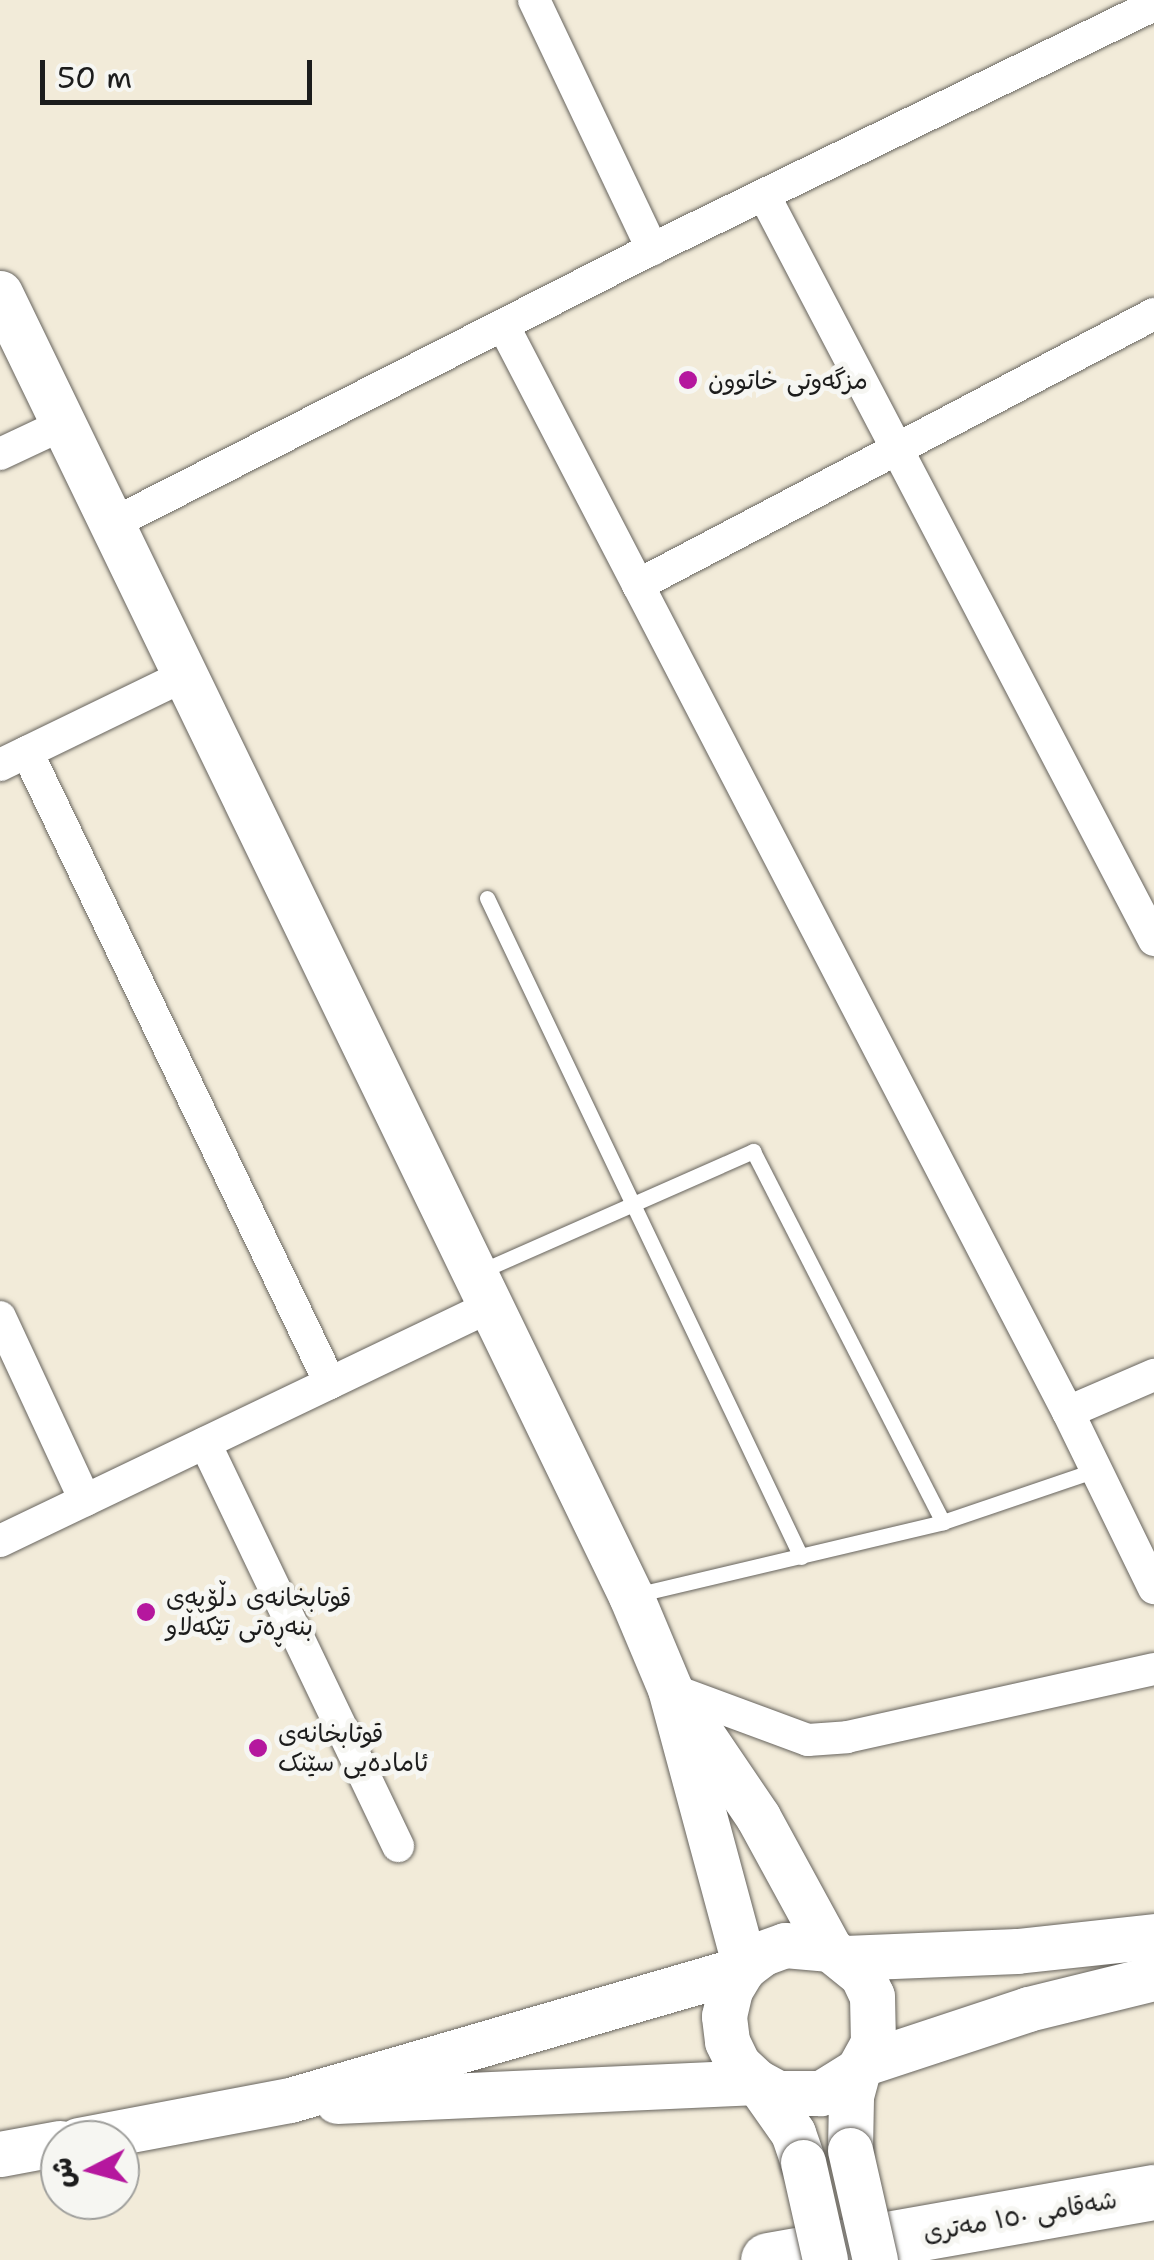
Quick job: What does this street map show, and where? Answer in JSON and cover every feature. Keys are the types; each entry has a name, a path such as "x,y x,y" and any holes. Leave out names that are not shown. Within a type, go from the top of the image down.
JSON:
{"highway":[{"name":"شەقامی ١٥٠ مەتری","path":"768,2260 1154,2192"}],"street":[{"path":"534,0 652,250"},
{"path":"112,524 652,250 1154,5"},
{"path":"764,195 1154,940"},
{"path":"0,293 632,1596 670,1690 744,1968 730,1990 724,2016 727,2041 738,2064 757,2083 793,2133 826,2260"},
{"path":"638,585 1154,314"},
{"path":"503,325 1068,1412 1154,1588"},
{"path":"0,454 64,424"},
{"path":"185,674 14,759 330,1383"},
{"path":"0,1541 330,1383 483,1290"},
{"path":"0,1317 86,1500"},
{"path":"1068,1412 1154,1374"},
{"path":"205,1443 398,1846"},
{"path":"670,1690 808,1740 847,1737 1154,1669"},
{"path":"670,1690 758,1817 837,1954 862,1974 872,1996 873,2043 860,2067 852,2096 850,2150 875,2260"},
{"path":"140,2128 290,2100 744,1968 784,1945 837,1954 982,1954 1154,1936"},
{"path":"290,2100 757,2083 799,2096 841,2084 860,2067 1028,2009 1154,1978"},
{"path":"0,2154 40,2147"}],"lane":[{"path":"487,898 801,1557"},
{"path":"483,1290 633,1204 753,1151 942,1522"},
{"path":"632,1596 942,1522 1096,1470"}],"place":[{"name":"مزگەوتی خاتوون","path":"688,380"},
{"name":"قوتابخانەی دڵۆپەی بنەڕەتی تێکەڵاو","path":"146,1612"},
{"name":"قوتابخانەی ئامادەیی سێنک","path":"258,1748"}]}
